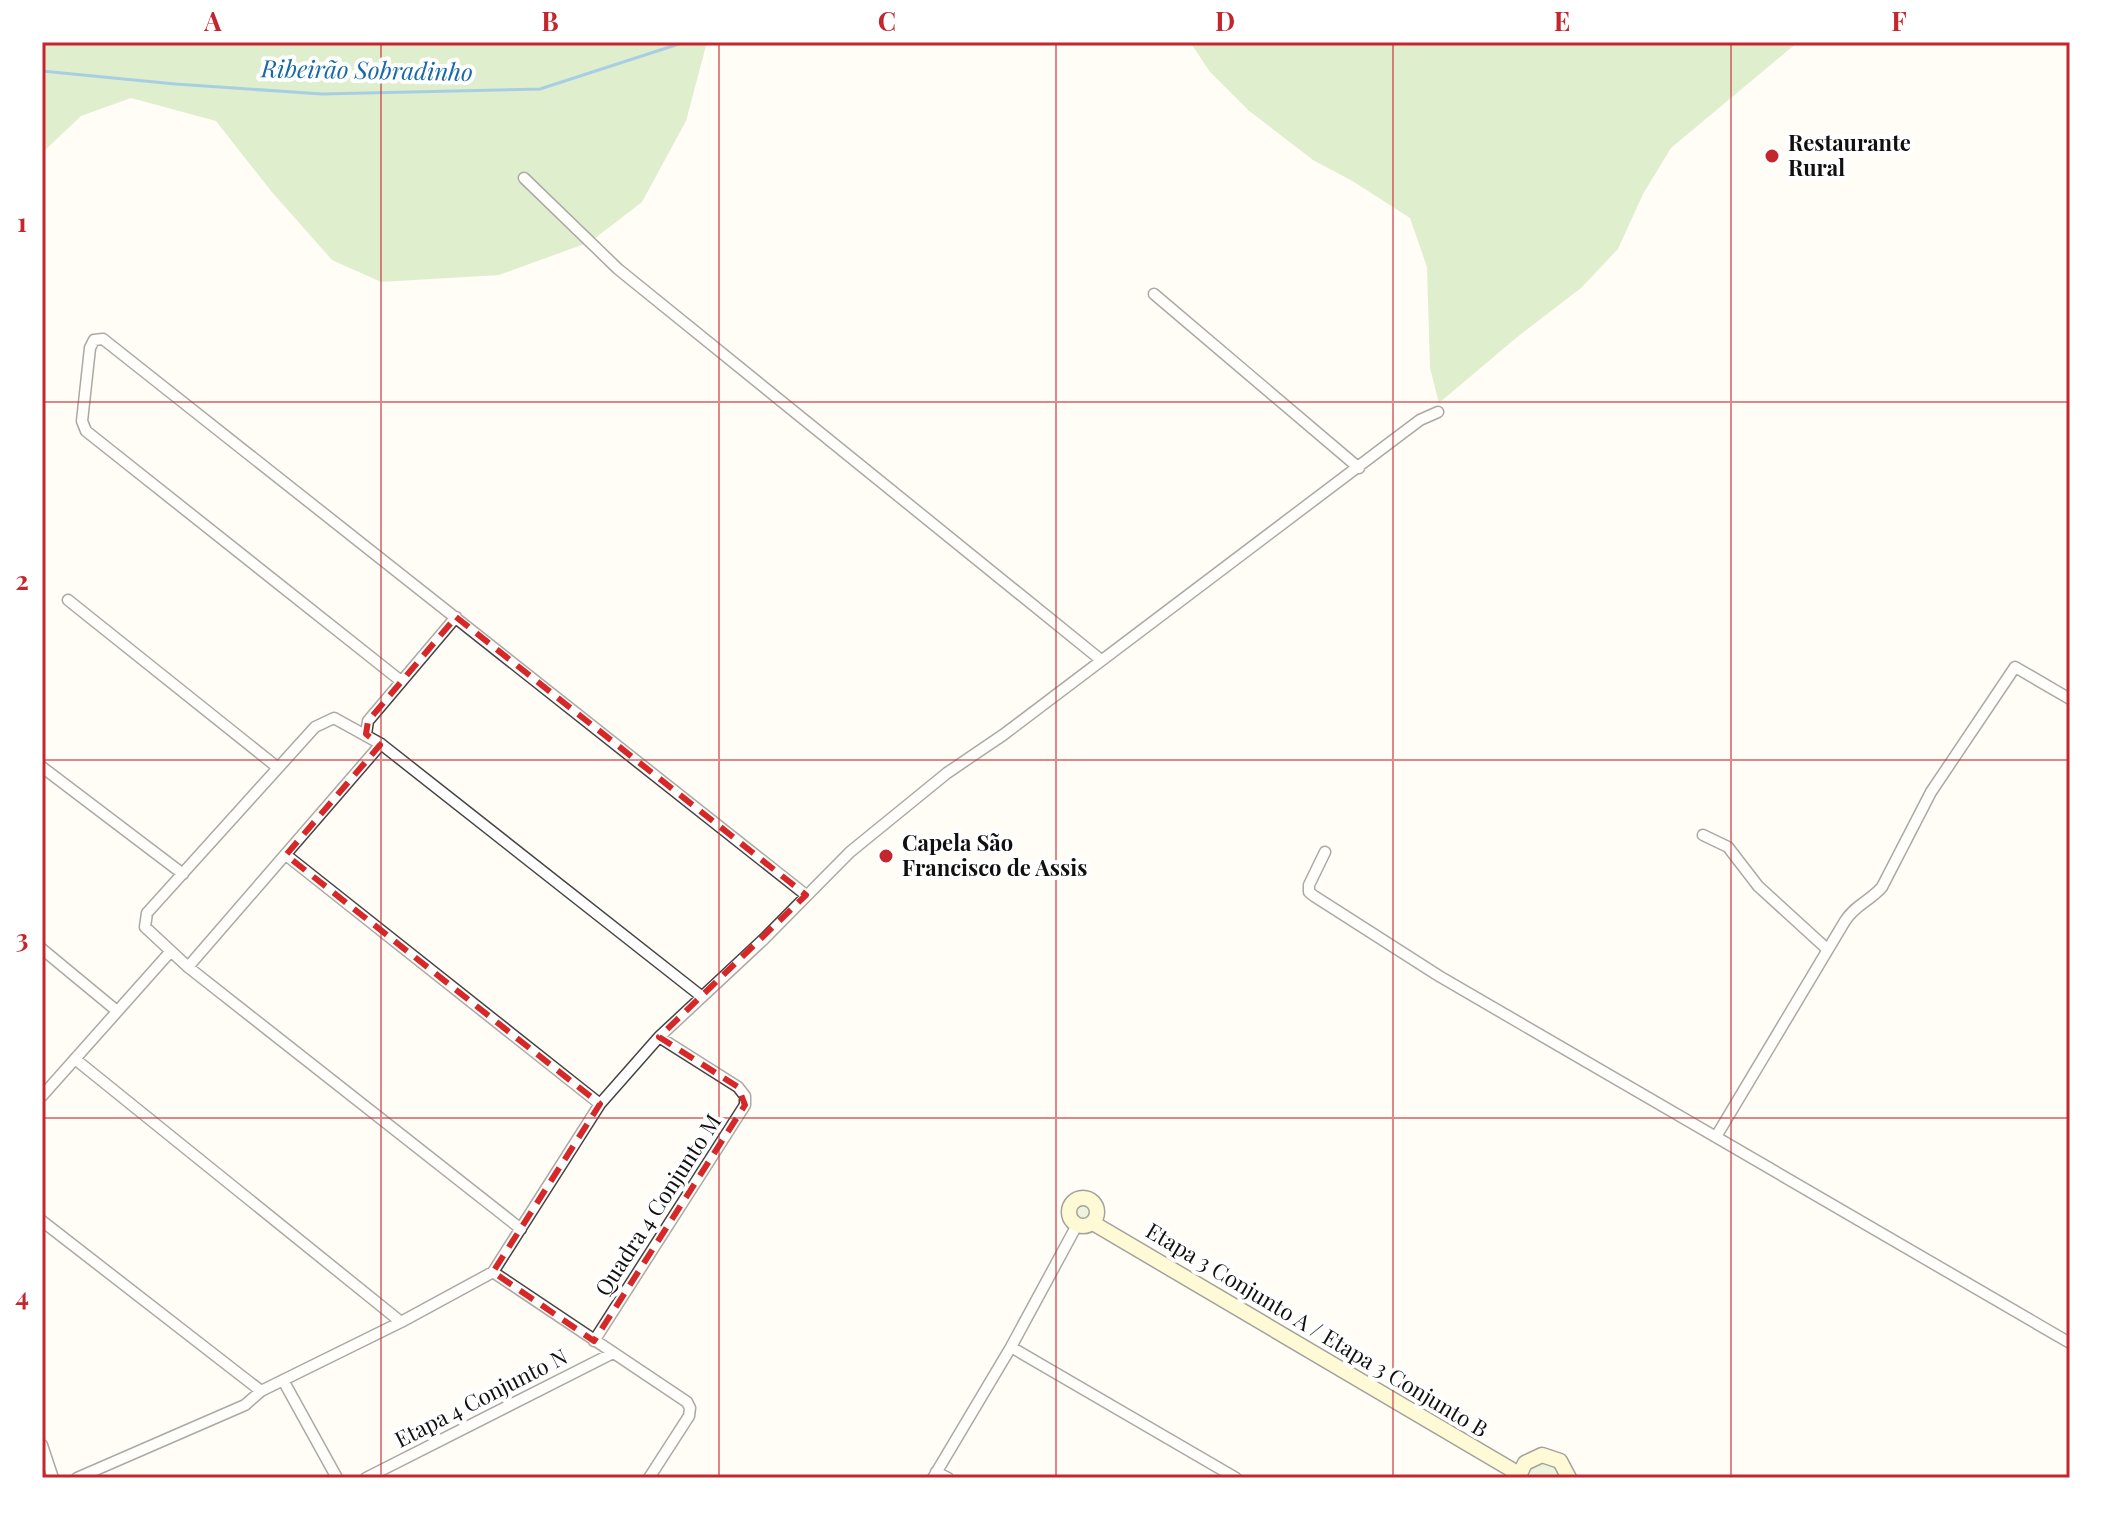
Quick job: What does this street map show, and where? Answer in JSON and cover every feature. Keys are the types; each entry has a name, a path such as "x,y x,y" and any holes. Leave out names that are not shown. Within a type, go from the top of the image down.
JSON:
{"street":[{"path":"524,178 618,269 1101,660"},
{"path":"1154,294 1359,468"},
{"path":"401,681 86,431 82,421 91,342 103,339 806,895"},
{"path":"77,1478 245,1405 261,1391 401,1322 493,1272 600,1104 659,1037 878,828 947,773 1003,735 1420,420 1438,412"},
{"path":"68,600 277,767"},
{"path":"366,734 368,721 456,617"},
{"path":"1717,1135 1827,949 1854,908 1882,887 1931,792 2015,667 2070,699"},
{"path":"521,1229 188,967 150,932 144,923 147,913 315,727 329,719 340,720 381,744 701,996"},
{"path":"188,967 381,744"},
{"path":"42,767 183,874"},
{"path":"1703,835 1728,847 1758,886 1827,949"},
{"path":"1325,852 1309,885 1311,895 1439,976 2070,1343"},
{"path":"286,855 600,1104"},
{"path":"42,949 117,1011"},
{"path":"42,1096 171,951"},
{"name":"Quadra 4 Conjunto M","path":"594,1341 745,1105 745,1096 738,1087 659,1037"},
{"path":"75,1059 401,1322"},
{"path":"1083,1198 1093,1202 1097,1212 1093,1223 1082,1227 1077,1225 1069,1218 1068,1212 1073,1202 1083,1198"},
{"path":"42,1221 261,1391"},
{"name":"Etapa 3 Conjunto A / Etapa 3 Conjunto B","path":"1093,1223 1518,1476"},
{"path":"948,1478 935,1475 1011,1347 1077,1225"},
{"path":"493,1272 684,1400 690,1408 689,1416 649,1478"},
{"path":"1011,1347 1236,1478"},
{"name":"Etapa 4 Conjunto N","path":"366,1478 613,1353"},
{"path":"284,1382 337,1478"},
{"path":"42,1445 53,1478"},
{"path":"1518,1476 1525,1463 1542,1455 1560,1461 1569,1478"}],"highlighted area":[{"path":"456,617 806,895 659,1037 738,1087 745,1105 594,1341 493,1272 600,1104 286,855 380,745 366,734 368,721"}],"green space":[{"path":"42,42 140,42 147,45 162,42 707,42 686,121 642,202 590,242 499,275 381,282 332,260 271,191 216,121 131,98 81,116 42,153"},
{"path":"1190,42 1798,42 1671,148 1643,194 1618,249 1581,288 1439,403 1430,368 1427,267 1410,218 1313,160 1248,110 1210,72"},
{"path":"1083,1200 1091,1204 1095,1212 1091,1220 1083,1224 1075,1220 1071,1212 1075,1204"},
{"path":"1553,1462 1564,1478 1523,1478 1533,1463"}],"waterway":[{"name":"Ribeirão Sobradinho","path":"42,71 322,94 540,89 685,42"}],"place":[{"name":"Restaurante Rural","path":"1772,156"},
{"name":"Capela São Francisco de Assis","path":"886,856"}]}
